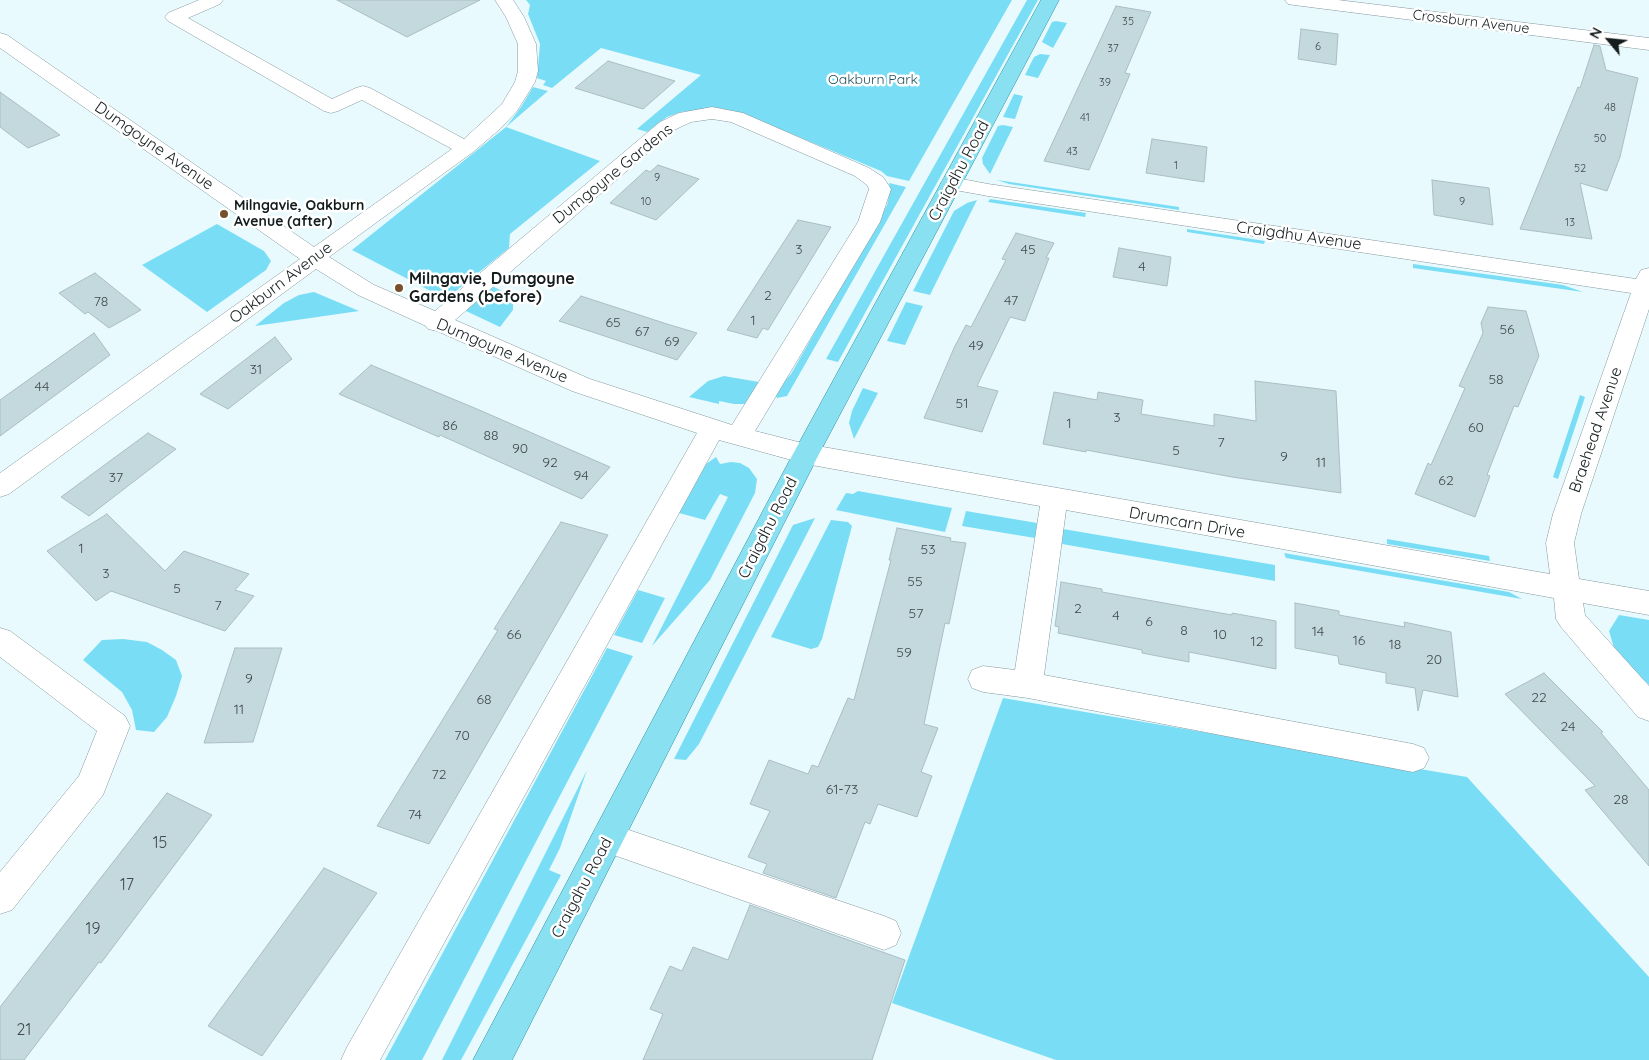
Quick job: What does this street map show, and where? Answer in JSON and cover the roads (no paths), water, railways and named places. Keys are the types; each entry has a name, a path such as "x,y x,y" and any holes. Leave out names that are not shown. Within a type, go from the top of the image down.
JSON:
{"main road":[{"name":"Craigdhu Road","path":"492,1060 806,454 1050,0"}],"street":[{"path":"214,0 174,17 331,107 363,92 466,148"},
{"name":"Oakburn Avenue","path":"0,487 466,148 493,125 510,107 525,82 528,71 527,44 515,17 504,0"},
{"name":"Crossburn Avenue","path":"1294,0 1649,44"},
{"name":"Dumgoyne Avenue","path":"0,39 314,258 366,290 436,323 581,385 726,432 806,454"},
{"name":"Dumgoyne Gardens","path":"436,323 667,126 686,117 712,113 736,117 862,172 876,181 880,189 869,222 773,380 755,406 726,432"},
{"name":"Craigdhu Avenue","path":"952,183 998,192 1647,281"},
{"name":"Braehead Avenue","path":"1567,589 1560,543 1567,514 1647,281"},
{"path":"360,1060 726,432"},
{"name":"Drumcarn Drive","path":"806,454 1649,603"},
{"path":"1028,685 1054,499"},
{"path":"1567,589 1572,620 1649,708"},
{"path":"0,640 114,726 92,785 0,898"},
{"path":"983,679 1028,685 1413,758"},
{"path":"608,838 884,933"}],"place":[{"name":"Milngavie, Oakburn Avenue (after)","path":"224,214"},
{"name":"Milngavie, Dumgoyne Gardens (before)","path":"399,288"}],"park label":[{"name":"Oakburn Park","path":"873,80"}]}
